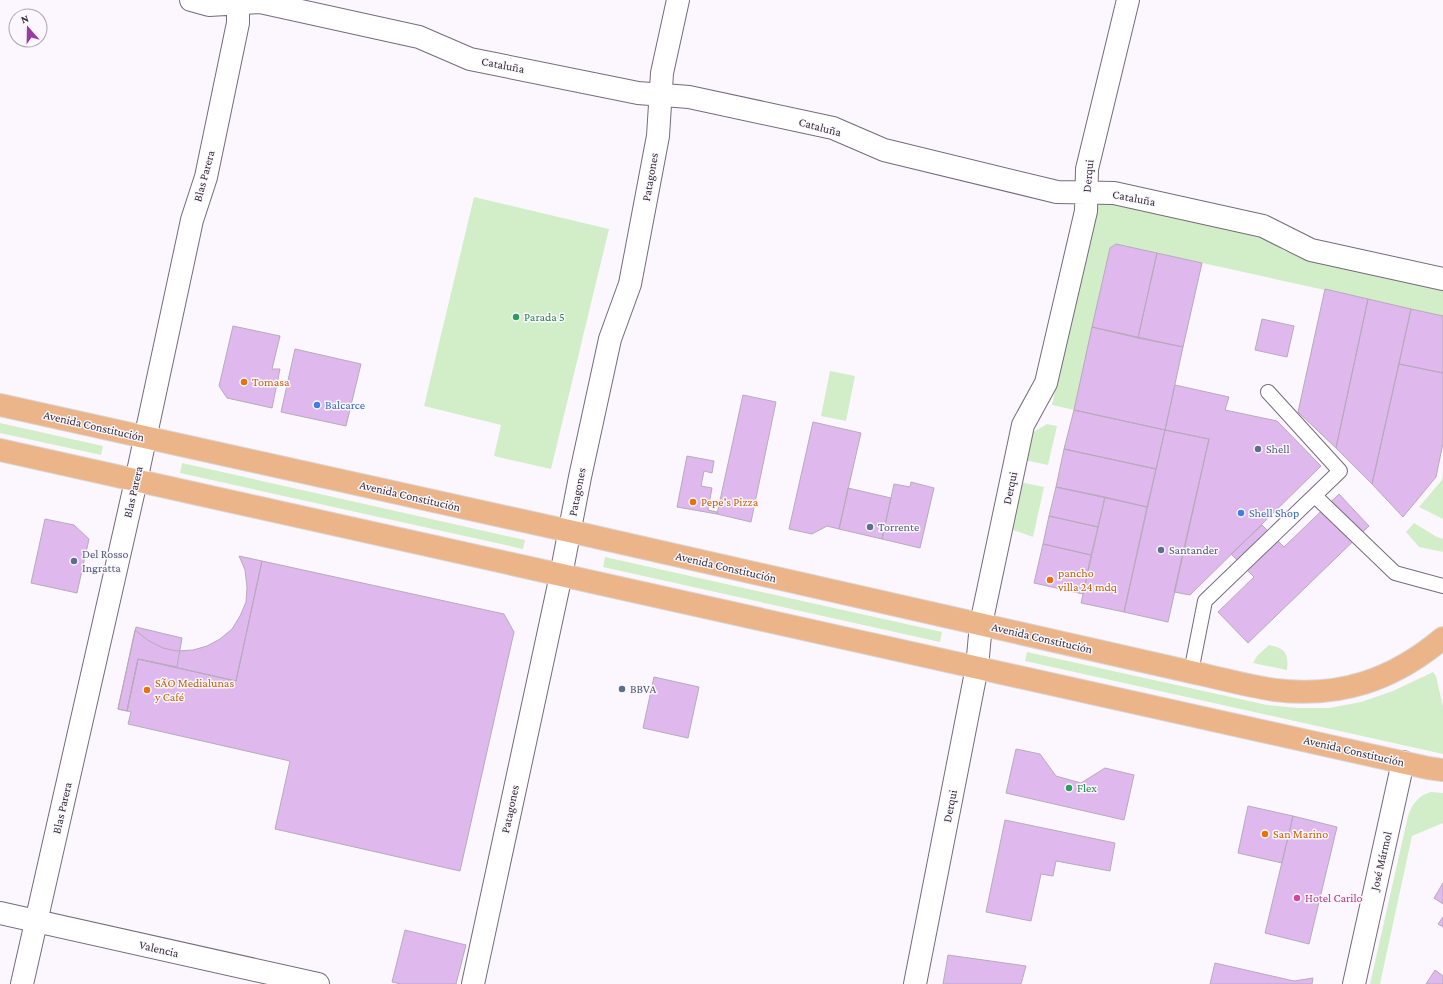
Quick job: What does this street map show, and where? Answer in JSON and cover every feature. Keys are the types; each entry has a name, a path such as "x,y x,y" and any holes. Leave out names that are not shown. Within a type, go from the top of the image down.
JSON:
{"main road":[{"name":"Avenida Constitución","path":"0,405 569,531 1274,690 1320,692 1351,687 1375,680 1404,666 1443,638"},
{"name":"Avenida Constitución","path":"0,450 977,668 1443,770"}],"street":[{"name":"Cataluña","path":"191,0 209,5 238,2 260,2 419,37 470,58 638,93 689,97 833,128 884,150 1057,192 1114,193 1263,226 1311,250 1443,279"},
{"name":"Patagones","path":"473,984 610,339 630,284 658,136 662,74 678,0"},
{"name":"Derqui","path":"915,984 977,668 981,624 1023,425 1046,383 1086,211 1087,169 1128,0"},
{"name":"Blas Parera","path":"22,984 146,437 192,220 206,177 238,22 238,2"},
{"name":"José Mármol","path":"1354,984 1403,762"},
{"name":"Valencia","path":"0,913 318,984"}],"lane":[{"path":"1191,672 1205,601 1340,471 1268,392"},
{"path":"1315,496 1395,573 1443,586"}],"green space":[{"name":"Parada 5","path":"474,197 609,229 551,469 494,456 501,425 424,406"},
{"path":"1104,202 1260,231 1284,251 1443,287 1443,316 1116,244 1110,248 1074,410 1052,405 1094,211 1097,206"},
{"path":"830,371 855,376 846,421 821,416"},
{"path":"0,423 103,446 101,455 0,433"},
{"path":"1047,424 1057,426 1048,465 1024,460 1032,433"},
{"path":"182,463 525,540 523,549 180,473"},
{"path":"1443,473 1443,519 1419,507 1442,480"},
{"path":"1020,482 1044,487 1033,537 1010,529"},
{"path":"1414,523 1443,539 1443,552 1419,547 1406,532"},
{"path":"605,557 942,632 940,642 603,567"},
{"path":"1269,645 1279,648 1285,652 1287,659 1287,670 1253,663 1257,656"},
{"path":"1027,652 1267,705 1298,708 1329,708 1361,702 1393,691 1433,672 1436,676 1443,707 1443,754 1025,661"},
{"path":"1431,792 1443,793 1443,823 1412,836 1380,984 1370,984 1408,816 1416,801 1423,795"}],"building":[{"path":"1116,244 1157,253 1138,338 1092,327 1110,248"},
{"path":"1157,253 1202,263 1183,347 1138,338"},
{"path":"1325,289 1368,299 1336,448 1298,412"},
{"path":"1368,299 1411,309 1372,484 1336,448"},
{"path":"1411,309 1443,316 1443,373 1399,364"},
{"path":"1262,319 1294,326 1287,357 1255,350"},
{"path":"233,326 280,336 272,369 280,369 272,408 227,398 219,386"},
{"path":"1092,327 1183,347 1165,430 1074,410"},
{"path":"295,349 361,364 346,426 281,412"},
{"path":"1399,364 1443,373 1443,443 1436,477 1403,517 1372,484"},
{"path":"1175,385 1229,397 1225,410 1277,421 1321,466 1190,595 1174,592 1209,439 1165,430"},
{"path":"743,395 776,402 751,522 717,514"},
{"path":"1074,410 1165,430 1156,469 1064,449"},
{"path":"813,422 861,433 839,529 827,526 812,534 789,529"},
{"name":"Santander","path":"1165,430 1209,439 1168,622 1124,612"},
{"path":"1064,449 1156,469 1147,507 1056,487"},
{"path":"687,456 714,461 712,473 704,471 701,486 712,488 708,510 717,512 717,514 677,507"},
{"path":"911,482 934,488 920,548 882,539 894,484 910,487"},
{"path":"1056,487 1105,497 1098,527 1049,516"},
{"path":"848,488 891,498 882,539 839,529"},
{"path":"1339,494 1369,526 1248,643 1218,612 1254,577 1231,554 1262,525 1284,547"},
{"path":"1105,497 1147,507 1124,612 1081,603"},
{"path":"1049,516 1098,527 1091,555 1043,544"},
{"path":"45,519 74,525 89,539 77,593 31,583"},
{"path":"1043,544 1091,555 1083,594 1034,583"},
{"path":"239,556 262,561 236,681 138,659 127,711 118,709 135,630 149,641 163,648 177,651 193,650 207,646 220,639 232,629 246,602 247,587 245,570"},
{"path":"262,561 504,614 514,632 460,871 275,829 290,761 128,724 131,712 127,711 138,659 236,681"},
{"path":"136,627 182,638 177,667 138,659 127,711 118,709"},
{"path":"654,677 699,687 688,738 643,728"},
{"name":"Flex","path":"1016,749 1040,754 1056,776 1081,783 1105,768 1134,775 1124,820 1006,793"},
{"name":"San Marino","path":"1248,806 1293,816 1282,863 1238,853"},
{"name":"Hotel Carilo","path":"1293,816 1337,827 1309,944 1265,933"},
{"path":"1005,820 1115,843 1110,871 1056,861 1053,876 1041,874 1031,921 986,912"},
{"path":"1443,883 1443,904 1434,898"},
{"path":"1443,917 1443,927 1438,924"},
{"path":"405,930 466,945 456,984 401,984 392,982"},
{"path":"948,955 1026,966 1021,984 943,984"},
{"path":"1215,963 1294,981 1313,978 1312,984 1210,984"},
{"path":"1435,970 1443,976 1443,984 1426,984"}],"place":[{"name":"Parada 5","path":"516,317"},
{"name":"Tomasa","path":"244,382"},
{"name":"Balcarce","path":"317,405"},
{"name":"Shell","path":"1258,449"},
{"name":"Pepe's Pizza","path":"693,502"},
{"name":"Shell Shop","path":"1241,513"},
{"name":"Torrente","path":"870,527"},
{"name":"Santander","path":"1161,550"},
{"name":"Del Rosso Ingratta","path":"74,561"},
{"name":"pancho villa 24 mdq","path":"1050,580"},
{"name":"BBVA","path":"622,689"},
{"name":"SÃO Medialunas y Café","path":"147,690"},
{"name":"Flex","path":"1069,788"},
{"name":"San Marino","path":"1265,834"},
{"name":"Hotel Carilo","path":"1297,898"}]}
